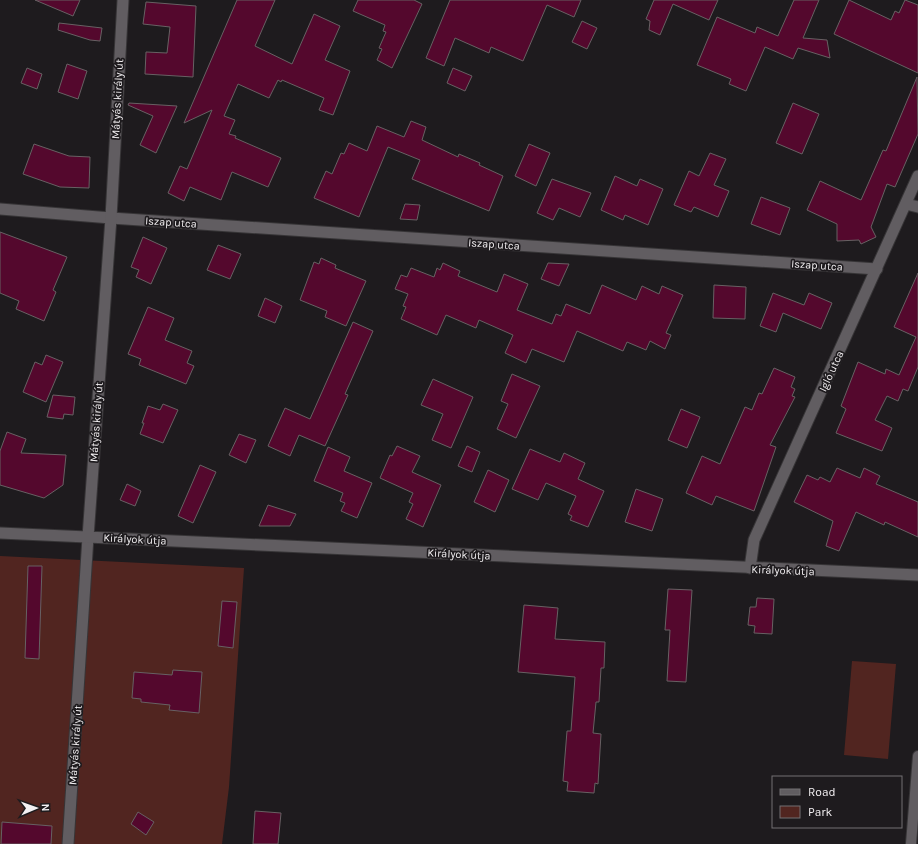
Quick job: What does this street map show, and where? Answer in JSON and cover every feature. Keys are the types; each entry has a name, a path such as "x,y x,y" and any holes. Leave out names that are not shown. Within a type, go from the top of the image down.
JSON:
{"street":[{"name":"Mátyás király út","path":"68,844 111,218 122,0"},
{"name":"Igló utca","path":"750,568 754,540 918,176"},
{"path":"906,204 918,207"},
{"name":"Iszap utca","path":"0,209 111,218 877,269"},
{"name":"Királyok útja","path":"0,533 918,575"}],"lane":[{"path":"911,844 918,756"}],"green space":[{"path":"0,556 244,568 229,787 222,844 0,844"},
{"path":"852,661 896,664 888,759 844,755"}],"building":[{"path":"35,0 80,0 73,16"},
{"path":"237,0 275,0 255,46 292,64 314,14 340,26 325,60 350,71 333,115 319,110 324,98 282,80 281,82 278,80 269,98 238,84 224,116 235,120 229,134 281,158 268,187 232,172 221,200 190,187 184,201 168,193 180,166 187,169 212,110 184,123"},
{"path":"358,0 414,0 422,4 392,68 377,60 382,49 379,48 386,32 383,31 385,25 353,11"},
{"path":"450,0 581,0 574,17 547,5 523,61 491,47 489,53 455,38 444,66 426,58"},
{"path":"654,0 718,0 709,20 673,4 660,35 649,30 650,21 646,19"},
{"path":"794,0 819,0 803,38 827,40 830,58 798,48 793,59 765,47 746,91 729,84 731,79 697,65 717,17 755,33 757,27 778,36"},
{"path":"849,0 891,20 895,11 899,13 905,0 918,5 918,73 834,34"},
{"path":"146,2 196,6 193,77 145,74 146,52 167,53 170,27 143,24"},
{"path":"582,21 597,28 587,49 572,42"},
{"path":"59,23 102,28 100,41 90,40 58,30"},
{"path":"67,64 87,71 78,99 58,92"},
{"path":"27,68 42,74 37,89 21,83"},
{"path":"453,68 472,76 465,91 447,83"},
{"path":"917,77 918,134 895,187 887,184 871,227 876,237 861,244 859,240 837,241 837,224 807,210 820,181 861,200 883,150 886,151"},
{"path":"129,103 177,106 156,153 140,145 153,116 128,105"},
{"path":"793,103 819,114 802,154 776,143"},
{"path":"411,121 426,127 422,140 458,157 459,154 480,163 479,165 503,176 489,211 412,179 420,160 388,147 359,217 314,198 326,171 332,174 341,153 344,154 349,143 367,151 377,126 404,137"},
{"path":"34,144 69,156 90,157 89,188 60,187 23,174"},
{"path":"529,144 550,153 536,186 515,176"},
{"path":"710,153 726,159 714,185 729,191 718,217 694,207 691,212 674,205 689,171 699,176"},
{"path":"615,176 637,186 640,179 663,189 648,225 625,215 623,220 601,210"},
{"path":"552,179 591,193 580,217 559,208 553,220 537,213"},
{"path":"761,197 790,208 780,235 751,224"},
{"path":"405,204 420,205 417,220 400,219"},
{"path":"0,232 67,257 53,290 56,292 44,321 16,309 19,301 0,293"},
{"path":"143,237 167,248 151,284 136,277 139,270 131,267"},
{"path":"218,245 241,254 230,279 207,270"},
{"path":"321,258 336,265 335,268 366,281 346,326 325,317 327,311 300,300 314,262 319,264"},
{"path":"443,263 460,271 458,276 497,292 504,274 528,284 517,310 552,324 556,314 561,316 566,304 590,314 602,285 636,300 642,286 659,294 662,286 683,295 666,333 671,335 665,349 650,341 646,350 627,342 623,351 577,331 564,362 532,349 526,363 505,353 513,335 479,320 476,328 446,315 437,335 401,319 406,307 403,306 408,294 395,289 401,275 407,277 411,268 434,277 437,268 440,270"},
{"path":"548,263 569,264 559,286 541,279"},
{"path":"918,273 918,367 908,391 903,389 898,401 887,396 875,420 892,428 882,451 836,433 846,409 841,406 858,362 885,374 886,369 899,375 916,337 894,327"},
{"path":"714,285 746,287 745,319 713,318"},
{"path":"773,293 804,305 809,293 832,303 821,329 783,313 776,332 760,326"},
{"path":"265,298 282,306 275,323 258,316"},
{"path":"148,307 174,318 165,340 192,351 187,363 194,366 186,384 139,365 141,359 128,354"},
{"path":"353,322 373,331 345,394 348,395 325,446 299,435 290,456 268,446 285,408 310,419"},
{"path":"46,355 63,362 46,402 23,392 35,362 42,365"},
{"path":"774,368 795,377 791,387 795,389 792,396 795,397 770,445 776,447 754,511 716,496 712,505 686,493 702,456 720,464 745,407 752,410 759,393 762,394"},
{"path":"512,374 540,386 516,438 497,429 508,404 501,401"},
{"path":"433,379 473,397 451,448 432,440 443,414 421,405"},
{"path":"53,395 75,397 73,415 64,414 63,419 47,417"},
{"path":"163,404 178,410 163,443 140,434 148,406 160,410"},
{"path":"681,409 700,417 687,448 668,440"},
{"path":"7,432 26,439 21,453 66,455 63,485 44,498 0,485 0,451"},
{"path":"239,434 256,440 246,463 229,455"},
{"path":"397,446 420,456 412,472 441,485 423,527 406,519 413,504 409,502 413,493 380,478 390,455 392,456"},
{"path":"467,446 480,452 472,472 458,466"},
{"path":"328,447 350,457 344,471 372,483 357,518 341,511 345,503 340,501 343,493 314,481"},
{"path":"530,449 560,462 564,453 585,463 578,479 604,491 588,527 570,520 572,516 568,514 576,496 546,483 538,500 512,489"},
{"path":"200,465 216,472 193,523 178,516"},
{"path":"837,468 860,478 864,468 880,476 876,484 918,502 918,537 885,522 884,525 856,512 839,551 826,546 833,521 794,502 807,475 818,480 820,477 830,482"},
{"path":"488,470 509,480 495,512 474,502"},
{"path":"127,484 141,491 135,506 120,500"},
{"path":"636,489 663,499 652,531 625,522"},
{"path":"268,505 296,514 290,526 259,526"},
{"path":"28,566 42,566 39,659 25,658"},
{"path":"668,589 692,590 686,682 667,681 670,630 665,630"},
{"path":"757,598 774,599 772,634 754,633 755,626 748,625 750,607 756,607"},
{"path":"222,601 237,602 233,648 218,646"},
{"path":"524,605 558,608 555,639 605,642 604,668 601,668 599,702 596,702 593,733 601,734 598,784 595,783 594,793 567,791 568,782 563,781 567,731 571,731 575,677 518,672"},
{"path":"173,670 202,672 199,713 169,710 170,705 141,702 141,699 132,698 134,672 172,675"},
{"path":"255,811 281,813 278,844 253,844"},
{"path":"138,812 154,822 146,835 131,824"},
{"path":"2,822 52,826 51,844 1,844"}]}
